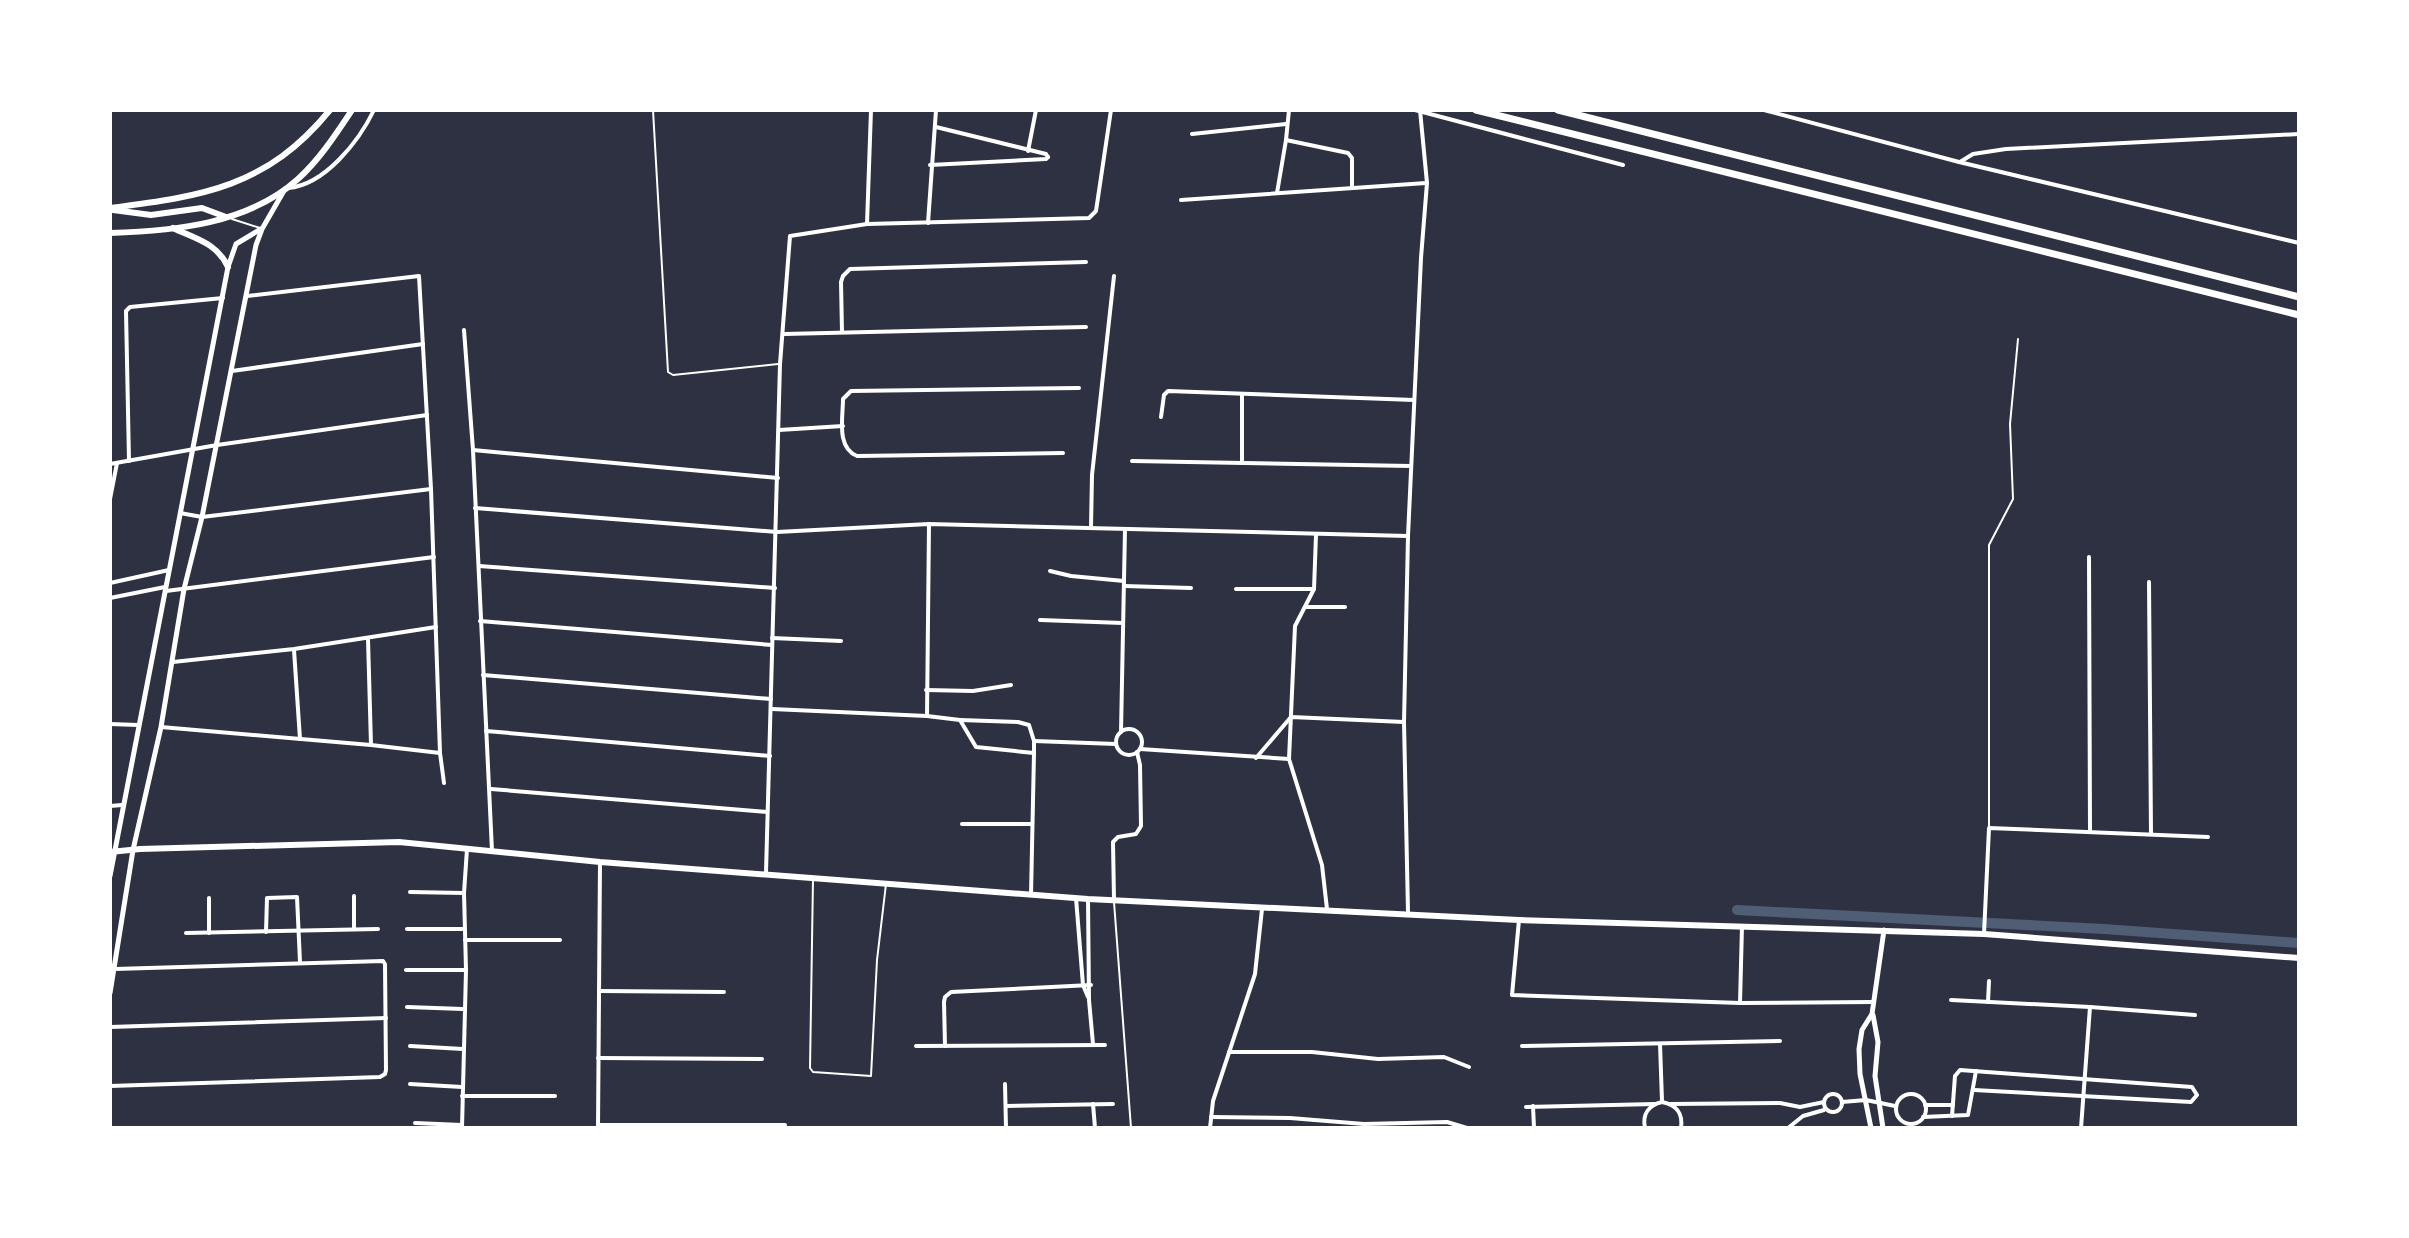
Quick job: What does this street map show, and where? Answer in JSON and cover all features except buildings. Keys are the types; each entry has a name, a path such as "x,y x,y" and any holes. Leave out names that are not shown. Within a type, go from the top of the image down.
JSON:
{"highway":[{"path":"1476,110 2299,315"},
{"path":"1558,110 2299,297"}],"main road":[{"path":"110,209 229,187 269,167 312,133 330,110"},
{"path":"110,233 173,228 250,210 285,189 323,153 352,110"},
{"path":"110,209 151,215 202,208 226,217"},
{"path":"173,228 212,245 228,267"},
{"path":"112,852 399,842 600,862 1088,899 1262,909 1408,912 1519,920 1884,929 2299,958"}],"street":[{"path":"110,993 133,850 161,727 184,589 202,517 256,245 285,189 297,187 325,171 348,149 374,110"},
{"path":"867,224 871,110"},
{"path":"928,223 936,110"},
{"path":"1028,151 1036,110"},
{"path":"766,873 780,364 790,236 867,224 1089,218 1095,215 1111,110"},
{"path":"1277,194 1289,142 1286,124 1289,110"},
{"path":"1408,912 1404,722 1408,536 1427,183 1418,110 1623,165"},
{"path":"1764,110 1959,162 2299,243"},
{"path":"1192,134 1286,124"},
{"path":"930,165 1048,157 936,127"},
{"path":"1959,162 1973,154 2006,149 2299,134"},
{"path":"1289,142 1348,153 1352,158 1352,188"},
{"path":"1181,200 1427,183"},
{"path":"110,876 112,852 228,267 236,244 262,229"},
{"path":"842,332 841,282 850,269 1086,262"},
{"path":"247,296 419,276 434,557 440,753 444,783"},
{"path":"1091,527 1092,475 1114,276"},
{"path":"129,461 126,311 130,307 223,298"},
{"path":"784,334 1086,327"},
{"path":"464,330 473,450 492,851"},
{"path":"232,371 424,344"},
{"path":"1063,453 857,456 849,453 843,445 843,399 851,391 1079,388"},
{"path":"1161,417 1164,395 1168,391 1414,400"},
{"path":"1242,394 1242,461"},
{"path":"110,464 217,445 427,415"},
{"path":"779,430 843,426"},
{"path":"473,450 778,478"},
{"path":"1132,461 1411,466"},
{"path":"110,499 117,463"},
{"path":"180,513 202,517 431,489"},
{"path":"475,508 777,532 929,524 1408,536"},
{"path":"927,716 929,524"},
{"path":"1125,529 1121,732 1116,744 1118,749 1127,755 1138,751 1289,759"},
{"path":"1316,535 1314,589 1295,626 1289,759 1322,865 1327,909"},
{"path":"110,598 434,557"},
{"path":"2089,557 2090,831"},
{"path":"479,566 775,588"},
{"path":"110,583 169,570"},
{"path":"1050,571 1124,583 1191,588"},
{"path":"2149,582 2151,834"},
{"path":"1236,589 1314,589"},
{"path":"1306,607 1345,607"},
{"path":"1040,620 1123,623"},
{"path":"480,621 772,645"},
{"path":"173,662 294,649 436,627"},
{"path":"772,638 841,641"},
{"path":"368,639 371,745"},
{"path":"294,649 300,739"},
{"path":"483,675 771,699"},
{"path":"926,690 973,691 1011,685"},
{"path":"772,709 927,716 1029,725 1034,741 1031,895"},
{"path":"1291,717 1404,722"},
{"path":"1256,758 1291,717"},
{"path":"960,720 976,747 1034,753"},
{"path":"110,724 138,725"},
{"path":"161,727 440,753"},
{"path":"1114,900 1113,842 1118,837 1136,834 1141,826 1138,751 1142,744 1138,733 1133,730 1121,732"},
{"path":"486,731 770,756"},
{"path":"1034,741 1116,744"},
{"path":"491,789 767,812"},
{"path":"110,806 122,805"},
{"path":"962,824 1031,824"},
{"path":"1984,934 1989,828 2208,837"},
{"path":"415,1123 462,1126 467,849"},
{"path":"600,862 598,1127 785,1125"},
{"path":"410,892 464,893"},
{"path":"266,932 266,900 270,896 297,897 300,962"},
{"path":"354,896 354,930"},
{"path":"209,898 209,933"},
{"path":"1076,898 1083,985 1089,1000"},
{"path":"1088,899 1089,1000 1093,1045"},
{"path":"1210,1128 1229,1052 1257,963 1262,909"},
{"path":"1519,920 1512,995 1740,1003 1873,1002"},
{"path":"1740,1003 1742,926"},
{"path":"186,933 378,929"},
{"path":"407,929 464,929"},
{"path":"1883,1128 1875,1076 1878,1042 1872,1014 1884,929"},
{"path":"465,940 560,940"},
{"path":"110,1086 385,1074 383,961 115,969"},
{"path":"406,970 466,970"},
{"path":"1988,1002 1989,981"},
{"path":"945,1046 944,1002 951,992 1091,985"},
{"path":"599,991 724,992"},
{"path":"1951,1000 2195,1015"},
{"path":"407,1007 463,1009"},
{"path":"2081,1128 2090,1007"},
{"path":"1871,1128 1859,1049 1862,1030 1872,1014"},
{"path":"110,1027 386,1018"},
{"path":"1522,1046 1780,1041"},
{"path":"1660,1044 1662,1102"},
{"path":"916,1046 1105,1045"},
{"path":"410,1046 463,1049"},
{"path":"1229,1052 1312,1052 1378,1059 1444,1057 1469,1067"},
{"path":"598,1058 762,1059"},
{"path":"1923,1117 1970,1113 1976,1071"},
{"path":"1952,1116 1956,1072 2192,1087 2197,1095 2191,1102 1974,1090"},
{"path":"410,1084 462,1087"},
{"path":"1005,1084 1006,1128"},
{"path":"1825,1109 1827,1096 1834,1094 1842,1102 1866,1100 1895,1107"},
{"path":"1913,1094 1919,1096 1925,1105 1923,1117 1908,1123 1898,1117 1895,1107 1902,1096 1913,1094"},
{"path":"462,1096 555,1096"},
{"path":"1526,1107 1662,1102 1780,1103 1800,1107 1824,1102"},
{"path":"1788,1128 1803,1116 1825,1109 1832,1113 1838,1111 1842,1102"},
{"path":"1093,1104 1095,1128"},
{"path":"1006,1106 1113,1104"},
{"path":"1645,1128 1644,1117 1655,1104"},
{"path":"1670,1104 1681,1114 1681,1128"},
{"path":"1925,1105 1953,1105"},
{"path":"1533,1106 1534,1128"},
{"path":"1800,1107 1803,1116"},
{"path":"1211,1117 1290,1118 1364,1124 1447,1122 1467,1128"}],"lane":[{"path":"653,110 668,372 673,375 780,364"},
{"path":"226,217 262,229"},
{"path":"1989,828 1989,545 2013,499 2010,424 2018,339"},
{"path":"813,878 810,1068 813,1072 871,1076 877,960 886,884"},
{"path":"1114,900 1131,1128"}],"waterway":[{"path":"1737,910 2104,929 2299,943"}]}
